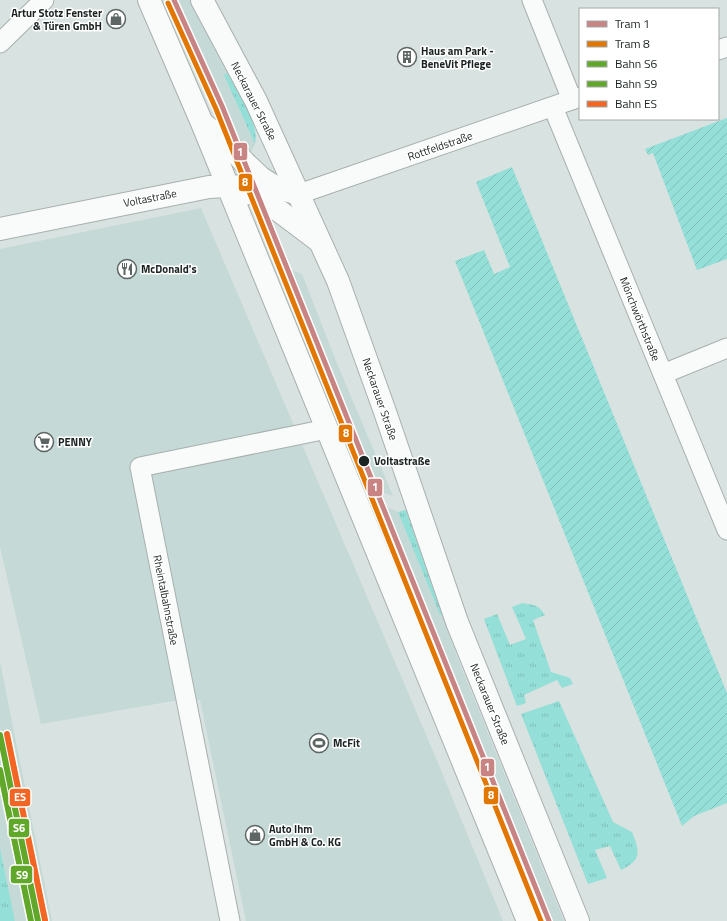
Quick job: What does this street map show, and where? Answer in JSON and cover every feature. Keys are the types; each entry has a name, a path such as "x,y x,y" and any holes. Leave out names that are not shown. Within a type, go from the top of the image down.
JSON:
{"main road":[{"path":"149,0 202,123 528,921"},
{"name":"Neckarauer Straße","path":"202,0 256,101 338,281 456,622 578,921"},
{"path":"202,123 225,141 245,164 261,178 277,188 299,194"},
{"path":"227,186 255,166 272,136"},
{"name":"Voltastraße","path":"0,229 202,188 227,186 244,187 262,197 321,243"},
{"path":"262,197 299,194"}],"street":[{"path":"0,42 44,0"},
{"path":"532,0 576,99"},
{"name":"Rottfeldstraße","path":"299,194 576,99"},
{"name":"Mönchwörthstraße","path":"553,107 727,530"},
{"path":"663,374 727,348"},
{"name":"Rheintalbahnstraße","path":"230,921 140,467 327,429"}],"shaded area":[{"path":"167,0 190,0 227,73 225,75 255,144 248,158 236,146 193,52"},
{"path":"201,208 433,751 503,921 246,921 200,700 173,701 41,724 0,547 0,249"},
{"path":"282,267 302,274 336,361 393,496 371,489"},
{"path":"377,503 398,512 440,615 442,615 458,659 564,921 543,921 520,868 523,867"},
{"path":"0,661 52,921 15,921 0,848"}],"green space":[{"path":"227,73 251,116 256,135 255,144 224,75"},
{"path":"727,118 727,259 697,270 653,153 648,155 645,149"},
{"path":"512,167 727,693 727,803 694,816 682,826 455,261 484,250 494,274 510,267 476,182"},
{"path":"406,510 442,615 440,615 398,512"},
{"path":"383,518 523,867 520,868 398,570 375,521"},
{"path":"522,603 535,606 545,615 533,620 551,672 570,678 573,684 562,688 557,680 524,695 526,703 517,706 484,619 497,614 510,645 526,639 512,607"},
{"path":"559,701 613,822 632,832 638,850 636,859 633,863 621,870 610,846 595,850 607,878 588,884 521,714"},
{"path":"0,848 15,921 0,921"}],"tram line":[{"name":"1","path":"174,0 222,106 549,921"},
{"name":"8","path":"168,3 216,109 541,921"}],"rail line":[{"name":"ES","path":"7,734 45,920"},
{"name":"S6","path":"0,735 38,921"},
{"name":"S9","path":"0,770 31,921"}],"place":[{"name":"Artur Stotz Fenster & Türen GmbH","path":"116,19"},
{"name":"Haus am Park - BeneVit Pflege","path":"407,57"},
{"name":"McDonald's","path":"127,269"},
{"name":"PENNY","path":"44,442"},
{"name":"Voltastraße","path":"364,461"},
{"name":"McFit","path":"319,743"},
{"name":"Auto Ihm GmbH & Co. KG","path":"255,835"}]}
